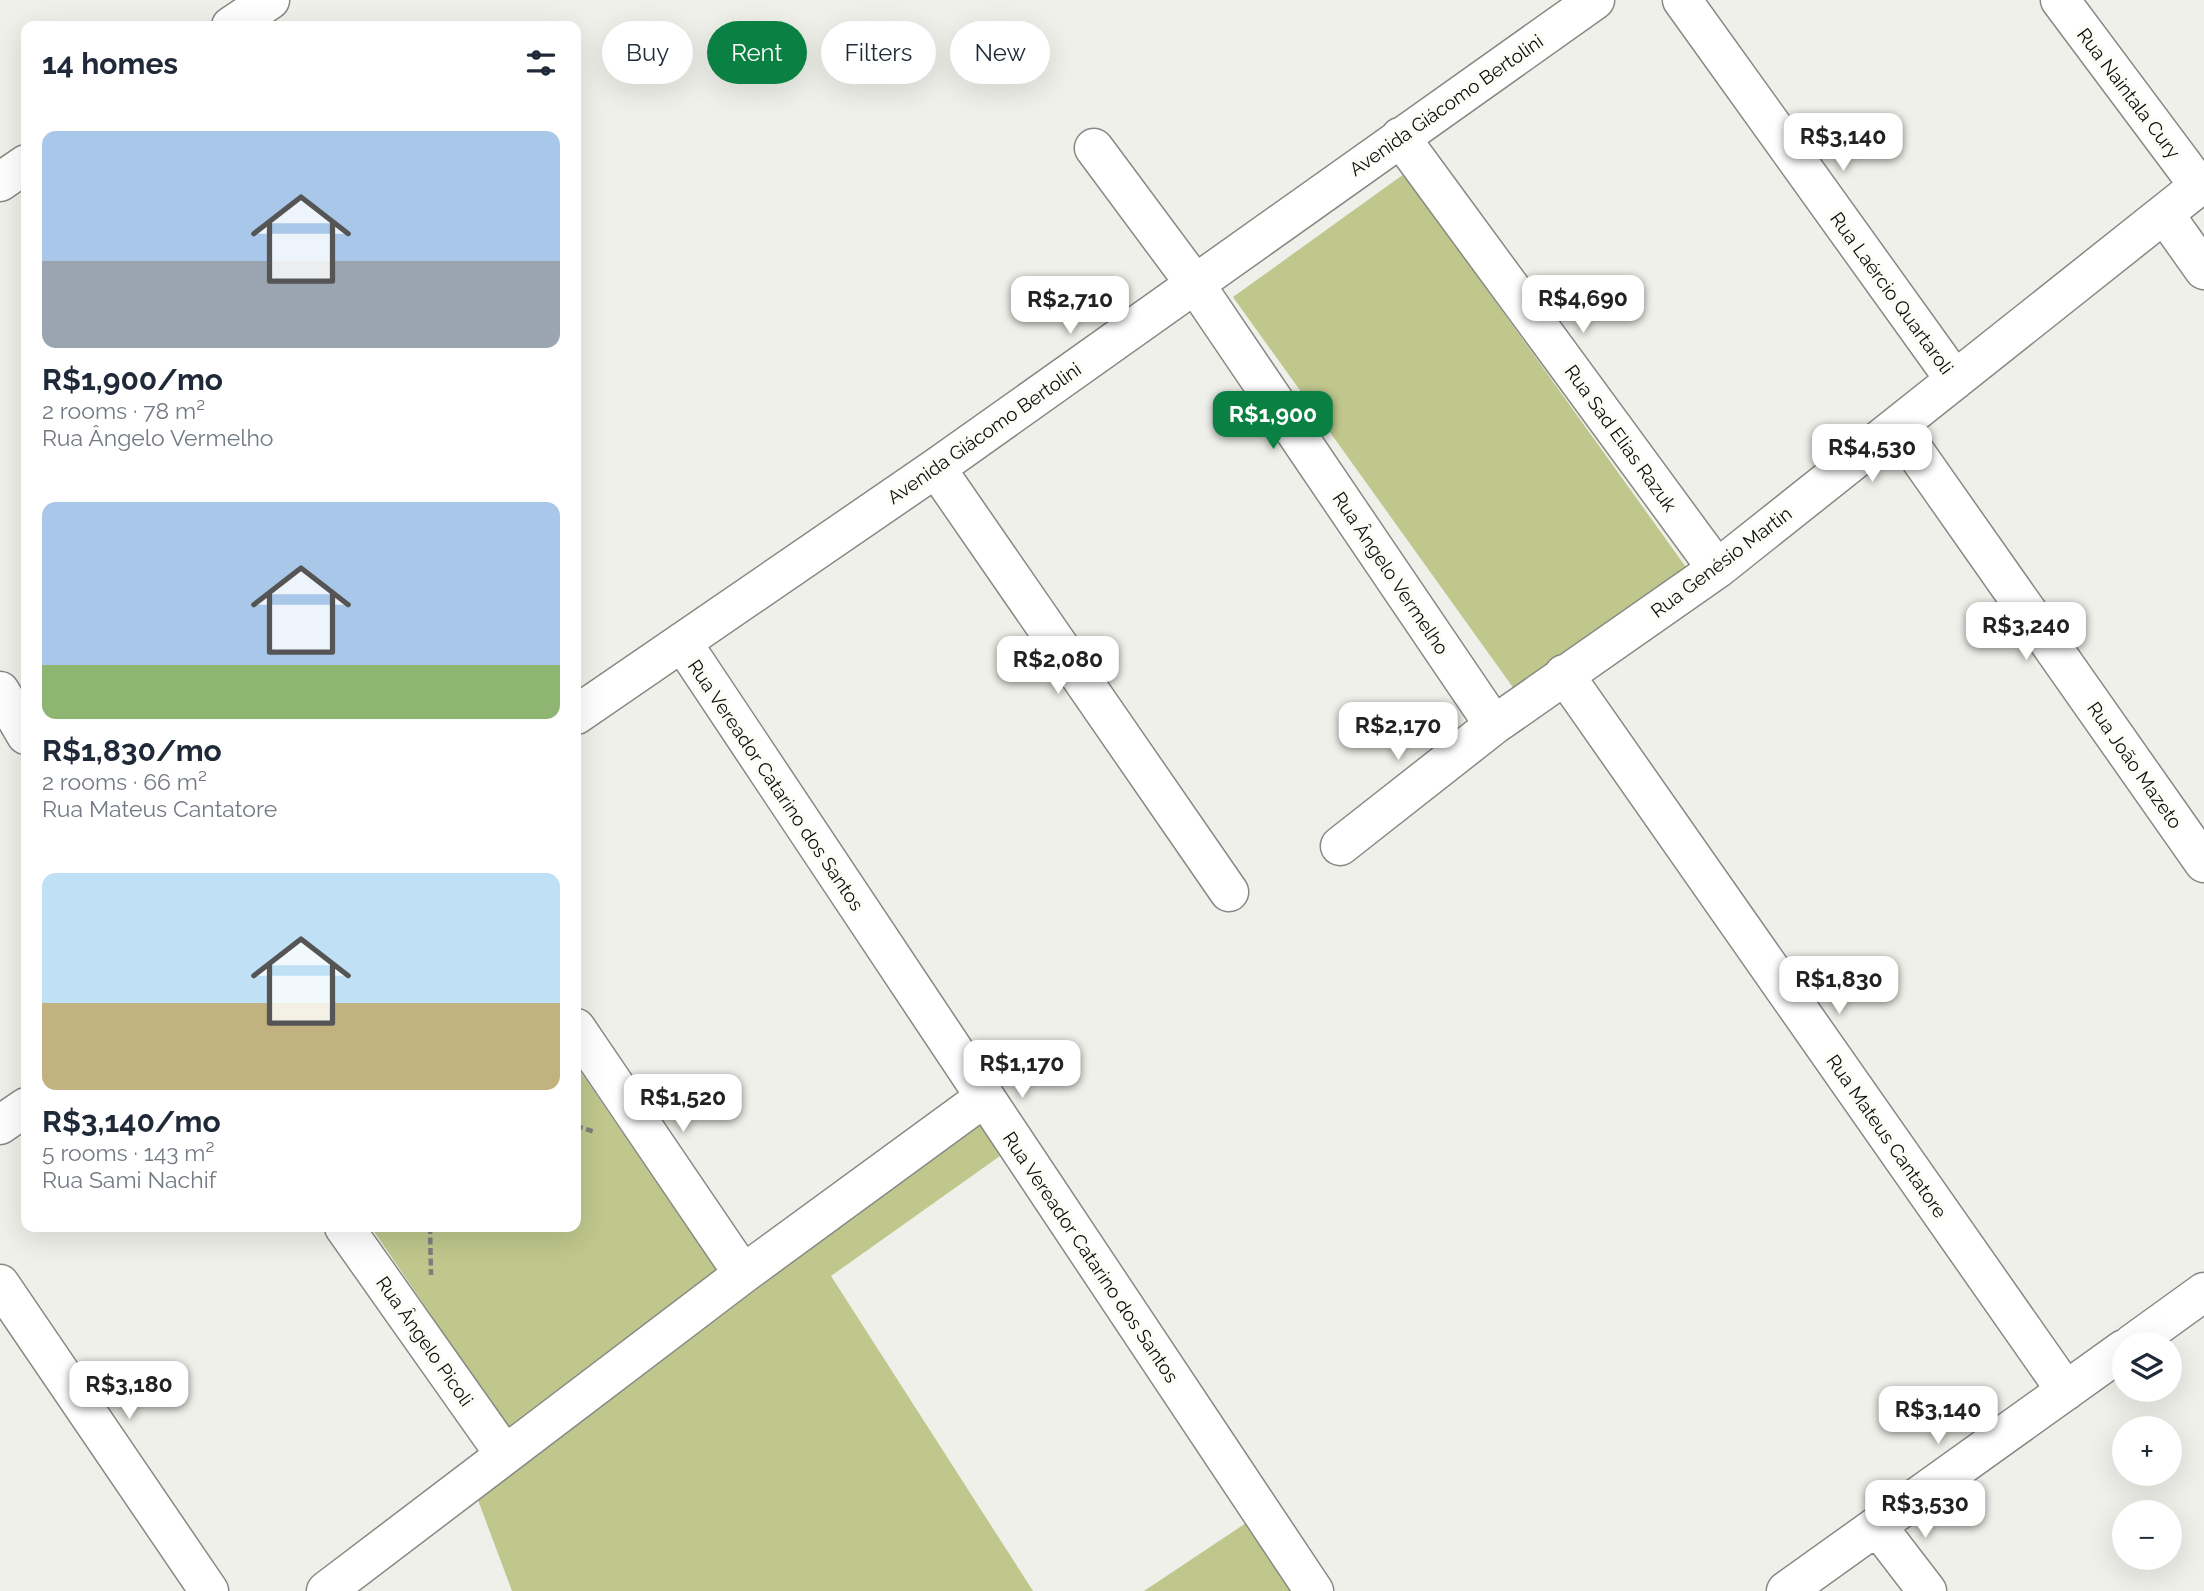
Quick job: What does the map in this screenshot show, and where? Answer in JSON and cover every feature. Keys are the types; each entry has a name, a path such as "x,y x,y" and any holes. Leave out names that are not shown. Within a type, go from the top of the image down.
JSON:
{"street":[{"path":"238,21 270,0"},
{"name":"Avenida Giácomo Bertolini","path":"581,712 936,468 1595,0"},
{"name":"Rua Laércio Quartaroli","path":"1682,0 1955,380"},
{"name":"Rua Naintala Cury","path":"2060,0 2201,184"},
{"name":"Rua Sad Elias Razuk","path":"1400,137 1717,569"},
{"name":"Rua Ângelo Vermelho","path":"1094,148 1195,284 1494,725"},
{"path":"0,182 21,167"},
{"name":"Rua Genésio Martin","path":"1339,846 1494,725 1717,569 2201,184"},
{"path":"2165,215 2204,270"},
{"name":"Rua João Mazeto","path":"1897,426 2204,863"},
{"path":"936,468 1229,892"},
{"name":"Rua Vereador Catarino dos Santos","path":"681,642 1314,1591"},
{"name":"Rua Mateus Cantatore","path":"1564,674 2066,1391"},
{"path":"0,691 21,727"},
{"path":"581,1035 743,1273"},
{"path":"326,1591 743,1273 985,1097"},
{"path":"0,1125 21,1110"},
{"name":"Rua Ângelo Picoli","path":"349,1232 505,1455"},
{"path":"0,1284 209,1591"},
{"path":"2149,1332 2204,1292"},
{"path":"1786,1591 2112,1358"},
{"path":"1877,1526 1927,1591"}],"green space":[{"path":"1404,174 1688,570 1517,693 1233,297"},
{"path":"581,1072 717,1271 964,1095 1000,1156 831,1276 1033,1591 512,1591 472,1484 502,1419 374,1232 581,1232"},
{"path":"1249,1521 1296,1591 1144,1591"}]}
